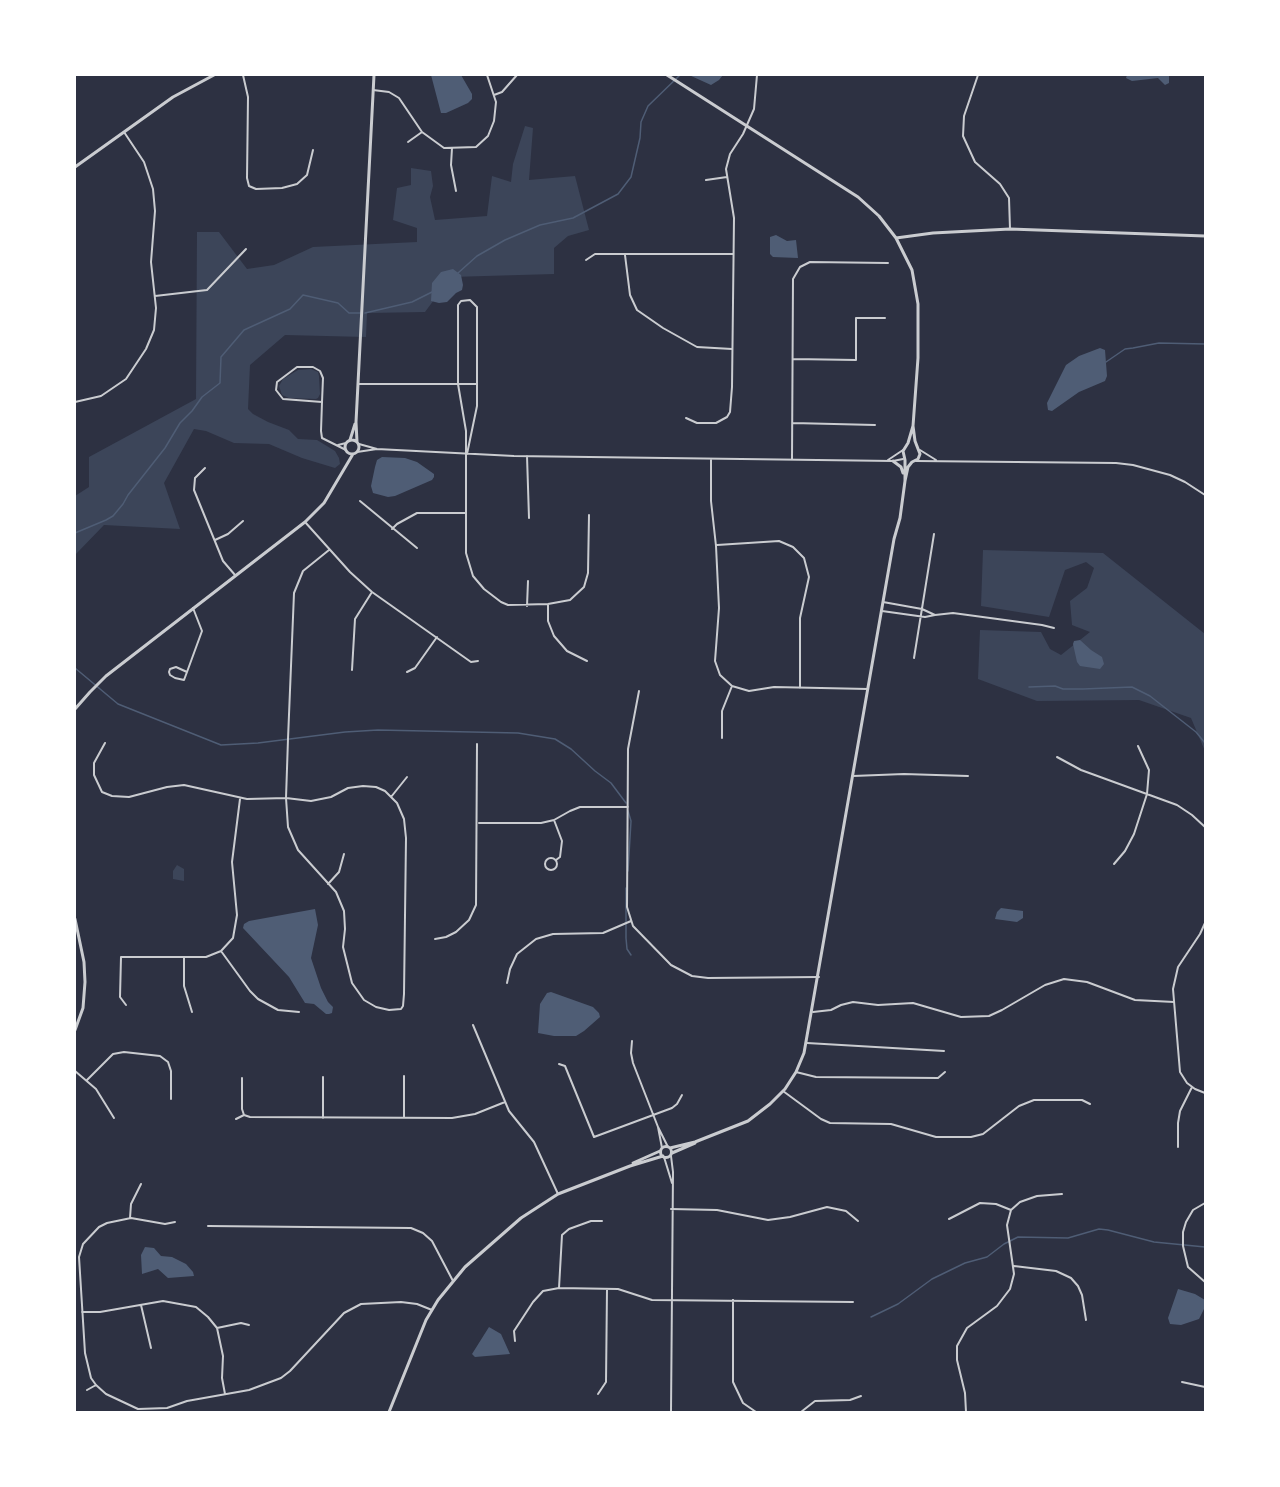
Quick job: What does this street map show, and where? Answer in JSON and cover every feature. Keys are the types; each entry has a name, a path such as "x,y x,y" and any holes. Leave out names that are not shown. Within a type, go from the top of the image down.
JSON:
{"street":[{"path":"75,167 174,97 214,75"},
{"path":"243,75 248,97 247,178 249,186 256,189 282,188 297,184 307,175 313,150"},
{"path":"75,709 106,676 305,522 324,503 355,453 358,443 356,422 374,75"},
{"path":"373,90 389,93 399,98 422,132 444,148 476,147 488,136 494,121 496,102 487,75"},
{"path":"494,95 502,93 517,75"},
{"path":"667,75 858,197 879,216 896,238 912,270 918,305 918,358 913,426 907,446 888,460"},
{"path":"686,418 697,423 716,423 727,417 731,406 734,218 727,177 728,158 754,109 757,75"},
{"path":"978,75 963,116 963,136 975,162 1000,184 1009,198 1010,229"},
{"path":"75,402 92,399 109,392 126,379 146,349 154,330 156,318 151,262 155,211 153,189 144,162 124,132"},
{"path":"408,142 422,132"},
{"path":"452,148 451,165 456,191"},
{"path":"706,180 727,177"},
{"path":"896,238 933,232 1010,229 1205,236"},
{"path":"155,296 207,290 246,249"},
{"path":"586,260 595,254 733,254"},
{"path":"625,255 630,295 637,310 697,347 732,350"},
{"path":"792,459 793,279 800,267 810,261 888,263"},
{"path":"467,454 476,421 477,384 477,307 470,300 461,301 458,305 458,384 467,454 467,558 476,581 501,602 527,606 570,600 584,587 588,573 589,515"},
{"path":"793,359 856,360 856,318 885,318"},
{"path":"322,402 283,399 276,390 278,382 297,367 304,366 320,371 323,378 322,438 346,451 355,453 378,449 527,456 1106,463 1133,465 1170,475 1205,495"},
{"path":"358,384 477,384"},
{"path":"344,469 348,442 356,422"},
{"path":"793,423 875,425"},
{"path":"913,426 916,446 936,460"},
{"path":"338,445 348,442 358,443 378,449"},
{"path":"907,446 916,446"},
{"path":"903,450 905,481"},
{"path":"389,1412 419,1336 432,1310 453,1281 521,1218 558,1194 630,1166 664,1157 748,1121 783,1091 796,1072 807,1043 813,1012 905,481 908,467 920,457 920,450"},
{"path":"527,456 529,518"},
{"path":"711,459 711,501 719,608 715,661 720,675 732,686 749,692 774,687 868,689"},
{"path":"893,461 901,466 904,473"},
{"path":"205,468 195,478 193,484 223,561 235,575"},
{"path":"360,501 417,548"},
{"path":"392,529 417,513 466,513"},
{"path":"214,540 228,534 243,521"},
{"path":"305,522 350,573 372,592 471,662 478,661"},
{"path":"914,657 934,534"},
{"path":"716,546 779,541 793,547 804,558 809,577 800,618 800,688"},
{"path":"105,743 97,756 93,769 97,785 106,795 129,797 184,785 240,799 286,798 311,801 331,797 348,788 376,787 385,791 397,803 404,819 406,838 404,994 401,1009 389,1010 364,1000 352,983 343,947 344,911 336,892 298,850 288,827 286,798 294,592 303,571 329,550"},
{"path":"527,606 528,581"},
{"path":"352,670 354,619 372,592"},
{"path":"884,602 922,609 935,615"},
{"path":"548,604 548,621 557,641 567,651 587,661"},
{"path":"187,672 176,667 170,669 169,672 175,678 184,680 187,672 202,631 193,608"},
{"path":"882,611 921,616 953,613 1054,628"},
{"path":"407,672 415,668 437,637"},
{"path":"722,738 722,711 732,686"},
{"path":"639,691 629,740 627,907 637,931 672,964 692,976 708,978 819,976"},
{"path":"435,939 456,932 469,920 475,910 477,899 477,744"},
{"path":"1114,864 1125,851 1134,834 1147,794 1149,770 1138,746"},
{"path":"1057,757 1081,770 1177,805 1192,814 1205,827"},
{"path":"853,776 904,774 968,776"},
{"path":"391,797 407,777"},
{"path":"126,1005 120,997 121,957 206,957 222,951 233,938 237,921 232,862 240,799"},
{"path":"477,823 541,823 554,820 580,807 628,807"},
{"path":"554,820 562,841 560,857 556,860"},
{"path":"328,884 339,872 344,854"},
{"path":"75,919 86,982 83,1008 75,1030"},
{"path":"507,983 518,954 536,939 553,934 603,933 631,921"},
{"path":"1205,923 1179,967 1174,984 1179,1066 1192,1087 1205,1093"},
{"path":"222,951 258,999 278,1010 299,1012"},
{"path":"184,957 184,986 192,1012"},
{"path":"813,1012 831,1010 853,1002 878,1005 913,1003 961,1017 989,1016 1045,985 1064,980 1087,982 1135,1000 1174,1002"},
{"path":"473,1024 513,1119 534,1142 558,1194"},
{"path":"632,1041 633,1063 671,1154 671,1412"},
{"path":"807,1043 944,1051"},
{"path":"87,1080 112,1054 124,1052 160,1056 168,1062 171,1071 171,1099"},
{"path":"559,1064 565,1066 594,1137 654,1117 672,1108 682,1095"},
{"path":"75,1071 96,1089 114,1118"},
{"path":"796,1072 816,1077 938,1078 945,1072"},
{"path":"404,1076 404,1118"},
{"path":"323,1077 323,1118"},
{"path":"242,1078 244,1115"},
{"path":"1178,1147 1180,1111 1192,1087"},
{"path":"783,1091 830,1123 891,1124 936,1137 971,1137 983,1134 1019,1106 1034,1100 1082,1100 1090,1104"},
{"path":"236,1119 244,1115 323,1118 462,1117 505,1102"},
{"path":"658,1127 672,1183"},
{"path":"630,1166 662,1149 695,1142"},
{"path":"130,1218 130,1204 141,1184"},
{"path":"966,1412 965,1393 957,1360 957,1346 967,1328 997,1306 1006,1296 1012,1282 1014,1266 1007,1225 1011,1210 1020,1202 1037,1196 1062,1194"},
{"path":"949,1219 980,1203 996,1204 1011,1210"},
{"path":"1205,1203 1193,1210 1183,1232 1183,1246 1188,1267 1205,1282"},
{"path":"671,1209 717,1210 768,1220 790,1217 827,1207 846,1212 858,1221"},
{"path":"175,1222 165,1224 130,1218 99,1227 83,1245 78,1268 84,1353 91,1378 106,1394 138,1409 167,1408 187,1401 249,1390 281,1378 344,1313 362,1304 401,1302 417,1304 432,1310"},
{"path":"559,1288 562,1235 569,1228 591,1221 602,1221"},
{"path":"207,1226 411,1228 423,1233 432,1241 453,1281"},
{"path":"1014,1266 1056,1271 1071,1278 1082,1295 1086,1320"},
{"path":"515,1341 514,1331 533,1302 543,1291 559,1288 618,1289 649,1300 853,1302"},
{"path":"598,1394 606,1382 607,1289"},
{"path":"733,1300 733,1382 743,1403 756,1412"},
{"path":"82,1312 100,1312 163,1301 196,1308 217,1328 223,1356 222,1378 225,1395"},
{"path":"141,1305 151,1348"},
{"path":"217,1328 241,1323 249,1325"},
{"path":"1182,1383 1205,1387"},
{"path":"87,1390 96,1385"},
{"path":"801,1412 815,1401 850,1400 861,1396"}],"shaded area":[{"path":"431,75 461,75 472,94 472,99 446,113 441,113"},
{"path":"689,75 723,75 711,85"},
{"path":"1127,75 1169,75 1169,83 1165,85 1158,78 1132,81 1126,78"},
{"path":"525,126 533,128 529,180 575,176 589,230 568,236 554,248 554,274 451,277 425,312 367,313 366,337 285,335 250,365 248,409 268,422 289,430 298,439 317,440 335,451 340,464 335,468 302,458 269,444 234,443 206,431 194,429 164,483 180,529 104,525 75,555 75,496 89,487 89,457 196,399 197,232 219,232 247,269 274,265 313,247 417,242 417,228 393,220 397,188 411,185 411,168 431,171 433,186 430,197 435,220 487,216 492,176 511,182 513,164"},
{"path":"776,235 787,241 796,240 798,258 773,257 770,254 770,237"},
{"path":"453,269 461,275 462,290 447,302 431,301 432,283 441,272"},
{"path":"1100,348 1105,350 1107,376 1105,381 1079,392 1052,411 1048,410 1047,403 1066,365 1079,356"},
{"path":"311,369 318,372 319,376 320,394 318,398 289,398 282,395 279,386 283,379 298,370"},
{"path":"382,457 405,458 417,462 434,474 434,477 432,480 395,496 388,497 373,493 371,486 375,467 377,460"},
{"path":"983,550 1103,553 1205,634 1205,751 1191,718 1139,700 1037,701 978,679 980,630 1041,632 1050,649 1061,655 1090,632 1072,625 1070,601 1087,588 1094,568 1086,562 1065,570 1049,617 981,606"},
{"path":"1080,640 1102,657 1104,664 1100,669 1080,666 1077,662 1073,644 1074,641"},
{"path":"177,865 184,869 184,881 173,879 173,871"},
{"path":"1001,908 1023,911 1023,918 1017,922 995,919"},
{"path":"315,909 318,925 311,958 321,988 333,1007 332,1013 329,1014 314,1004 305,1003 289,977 243,928 244,924 249,921"},
{"path":"551,992 593,1007 600,1017 576,1036 538,1033 540,1004 547,993"},
{"path":"145,1247 154,1248 161,1256 172,1257 186,1264 194,1276 168,1278 158,1269 142,1274 141,1255"},
{"path":"1178,1289 1205,1300 1199,1319 1181,1325 1170,1324 1168,1318"},
{"path":"489,1327 501,1334 510,1354 475,1357 472,1354"}],"waterway":[{"path":"458,273 477,256 505,240 540,225 573,218 618,194 631,177 640,138 641,122 648,106 680,75"},
{"path":"365,313 412,302 432,292"},
{"path":"75,533 113,516 123,504 165,448 180,423 202,397 220,383 221,357 244,330 290,309 303,295 338,303 349,313 360,313"},
{"path":"1106,362 1125,349 1159,343 1205,344"},
{"path":"75,668 118,704 221,745 378,730 518,733 555,739 571,749 611,783 626,803"},
{"path":"1029,687 1055,686 1063,689 1132,687 1150,696 1196,732 1205,743"},
{"path":"628,811 631,821 628,871"},
{"path":"626,888 626,938 627,949 631,955"},
{"path":"871,1317 898,1304 932,1279 965,1263 987,1257 1018,1237 1068,1238 1099,1229 1154,1242 1205,1247"}]}
